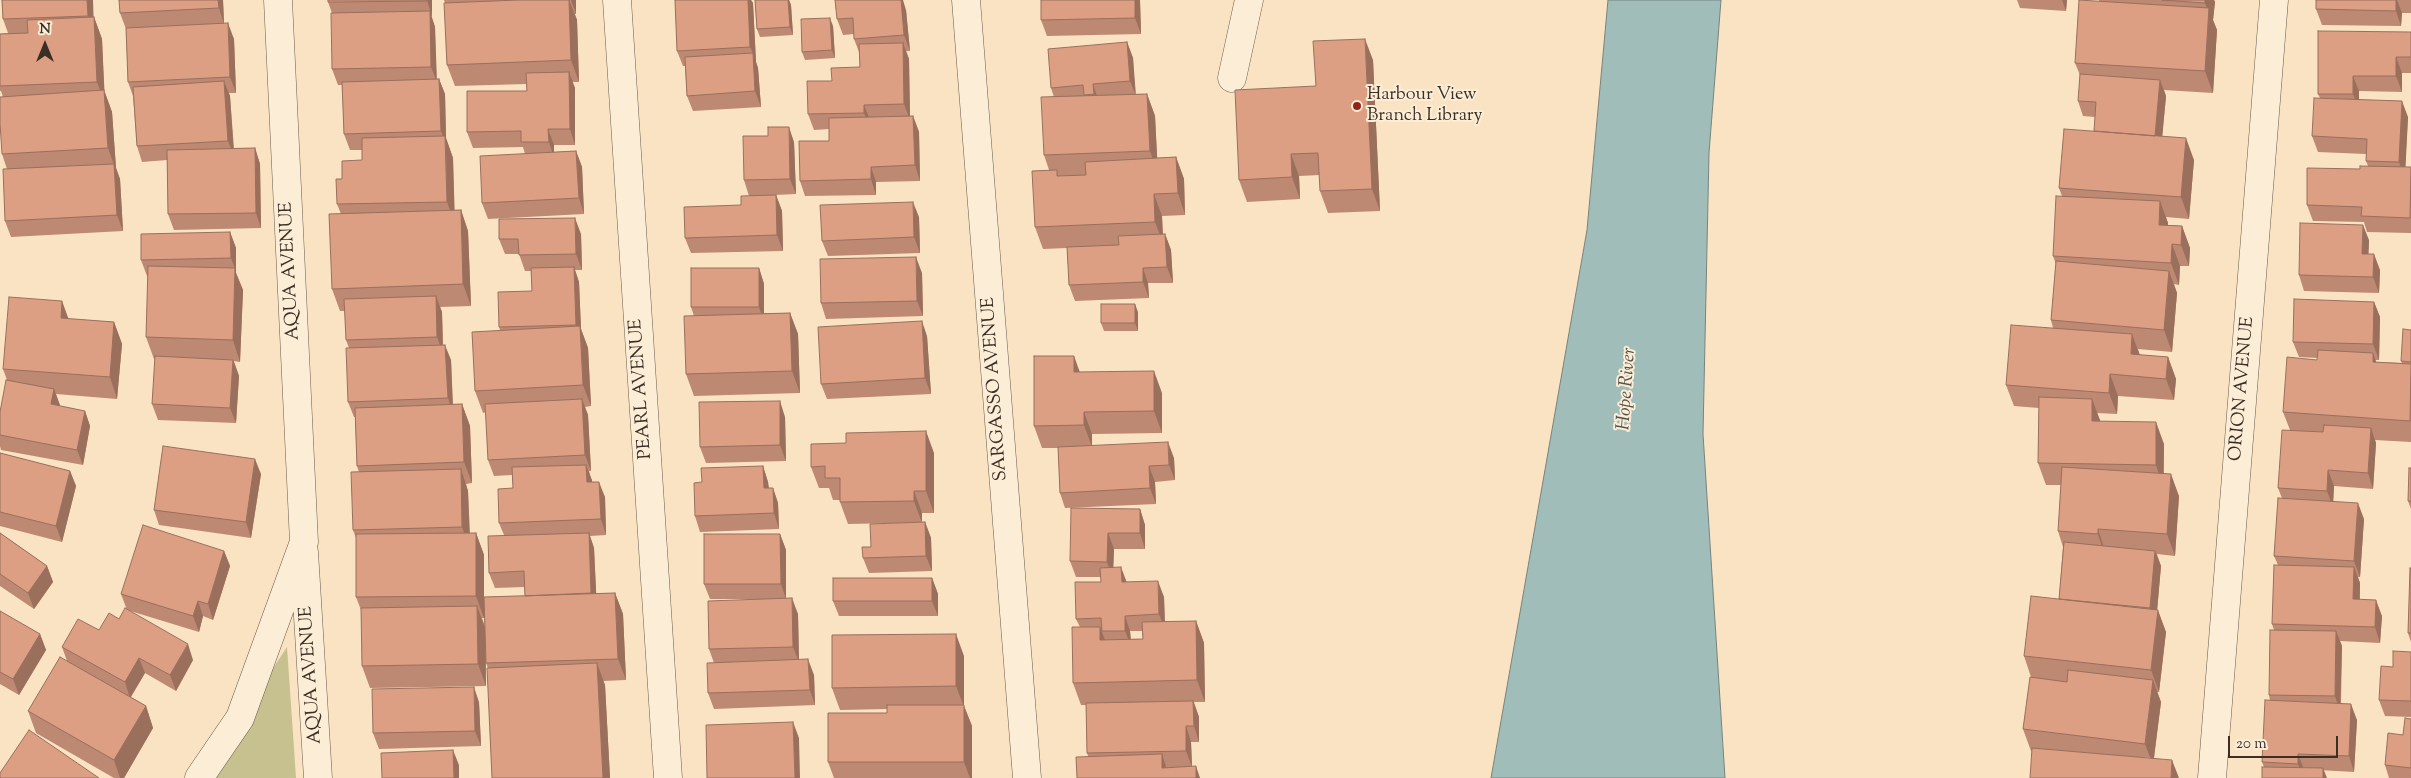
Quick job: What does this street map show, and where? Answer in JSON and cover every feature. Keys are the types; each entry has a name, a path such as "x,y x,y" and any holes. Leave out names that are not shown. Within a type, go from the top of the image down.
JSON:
{"street":[{"name":"AQUA AVENUE","path":"278,0 304,542 318,778"},
{"name":"PEARL AVENUE","path":"617,0 668,778"},
{"name":"SARGASSO AVENUE","path":"966,0 1027,778"},
{"path":"1232,78 1249,0"},
{"name":"ORION AVENUE","path":"2212,778 2274,0"},
{"name":"AQUA AVENUE","path":"198,778 240,718 304,542"}],"shaded area":[{"path":"287,647 296,778 201,778"}],"water":[{"name":"Hope River","path":"1608,0 1721,0 1709,153 1703,434 1725,778 1491,778 1587,230"}],"building":[{"path":"2,0 87,0 88,16 3,19"},
{"path":"119,0 218,0 219,8 120,13"},
{"path":"328,0 427,0 427,1 328,2"},
{"path":"569,0 571,60 447,65 444,3"},
{"path":"675,0 748,0 750,47 677,51"},
{"path":"755,0 788,0 790,27 757,29"},
{"path":"835,0 901,0 904,35 854,39 853,18 837,19"},
{"path":"1041,0 1135,0 1135,18 1041,20"},
{"path":"2079,0 2209,8 2205,71 2075,63"},
{"path":"2162,0 2205,0 2205,3"},
{"path":"2316,0 2396,0 2396,11 2316,9"},
{"path":"430,11 431,67 332,69 331,13"},
{"path":"94,17 97,82 0,86 0,34 28,33 27,20"},
{"path":"830,18 832,50 802,52 801,19"},
{"path":"228,23 230,77 128,82 126,28"},
{"path":"2318,31 2411,32 2411,57 2396,57 2396,76 2353,76 2353,94 2318,94"},
{"path":"1365,39 1372,189 1320,191 1318,153 1291,154 1292,177 1239,180 1235,90 1316,86 1313,41"},
{"path":"1127,42 1130,81 1093,84 1094,94 1084,95 1083,85 1051,88 1048,49"},
{"path":"903,43 904,104 864,105 864,113 808,114 807,81 832,81 831,68 860,67 859,44"},
{"path":"753,53 755,91 687,96 685,57"},
{"path":"569,72 570,129 548,129 549,142 521,142 521,131 467,132 467,91 527,91 526,73"},
{"path":"2080,74 2160,80 2155,136 2094,131 2096,102 2078,101"},
{"path":"439,79 441,131 344,134 342,82"},
{"path":"224,81 228,141 137,146 133,87"},
{"path":"104,90 108,148 2,154 0,97"},
{"path":"1147,94 1150,151 1044,155 1041,97"},
{"path":"2314,98 2402,101 2399,162 2366,161 2367,139 2312,136"},
{"path":"913,116 915,165 871,167 871,179 800,181 799,141 829,141 829,118"},
{"path":"768,127 789,127 790,179 744,180 743,136 768,136"},
{"path":"2064,129 2186,138 2181,197 2059,188"},
{"path":"445,136 447,202 337,204 336,179 342,179 342,161 362,160 362,138"},
{"path":"255,148 256,213 168,214 167,150"},
{"path":"576,151 579,198 482,203 480,156"},
{"path":"1176,157 1178,193 1154,194 1155,222 1035,227 1032,171 1057,170 1057,176 1086,175 1085,162"},
{"path":"114,164 117,215 5,221 3,169"},
{"path":"2360,166 2411,167 2410,218 2361,216 2362,207 2307,205 2307,168 2360,169"},
{"path":"776,195 777,235 685,238 684,207 741,205 741,196"},
{"path":"2056,196 2160,201 2159,225 2182,226 2181,245 2172,244 2171,263 2053,256"},
{"path":"913,202 914,237 822,241 820,205"},
{"path":"461,210 463,284 332,289 329,214"},
{"path":"575,218 576,254 519,255 518,239 499,239 499,219"},
{"path":"2300,223 2363,225 2362,254 2374,254 2373,277 2299,275"},
{"path":"230,232 231,258 141,260 141,234"},
{"path":"1165,234 1167,267 1143,268 1143,282 1069,285 1067,247 1119,245 1118,236"},
{"path":"916,257 917,301 821,303 820,259"},
{"path":"2056,261 2169,271 2164,330 2051,320"},
{"path":"148,266 235,268 233,340 146,337"},
{"path":"574,267 576,325 499,327 498,292 532,291 531,268"},
{"path":"691,268 759,268 759,307 691,307"},
{"path":"436,296 437,337 346,340 344,299"},
{"path":"9,297 62,301 61,318 114,322 110,377 3,369"},
{"path":"2294,299 2374,302 2373,344 2293,342"},
{"path":"1101,304 1135,304 1135,323 1101,323"},
{"path":"790,313 792,371 686,374 684,316"},
{"path":"922,321 925,378 821,384 818,327"},
{"path":"2011,325 2132,334 2131,354 2168,357 2166,379 2110,374 2109,393 2006,385"},
{"path":"580,326 583,385 475,391 472,332"},
{"path":"2403,329 2411,330 2411,362 2401,361"},
{"path":"445,345 448,398 348,402 346,348"},
{"path":"2318,350 2373,353 2373,362 2411,364 2410,421 2283,412 2287,357 2317,360"},
{"path":"155,356 233,360 230,408 152,404"},
{"path":"1034,356 1074,356 1074,372 1154,371 1154,411 1084,412 1084,425 1034,426"},
{"path":"6,380 54,389 51,404 85,411 77,450 0,435 0,412"},
{"path":"2039,397 2092,399 2092,421 2156,422 2156,465 2038,463"},
{"path":"582,399 585,455 488,460 485,404"},
{"path":"780,401 780,445 700,447 699,402"},
{"path":"462,404 464,462 357,466 355,408"},
{"path":"2324,425 2371,428 2368,473 2328,470 2327,491 2278,488 2282,430 2323,432"},
{"path":"926,431 926,491 914,491 914,501 840,502 840,478 825,478 825,466 811,467 811,444 846,443 846,433"},
{"path":"1168,442 1169,465 1149,466 1150,488 1060,493 1058,447"},
{"path":"163,446 255,459 246,522 154,510"},
{"path":"0,453 70,471 56,526 0,512"},
{"path":"586,465 587,482 599,482 601,519 499,523 498,489 513,488 512,467"},
{"path":"763,466 764,488 773,488 774,513 695,516 694,483 702,482 701,468"},
{"path":"2062,467 2171,474 2167,534 2098,529 2098,534 2058,531"},
{"path":"2409,468 2411,468 2411,501 2408,501"},
{"path":"461,469 462,527 353,530 351,472"},
{"path":"2278,498 2358,503 2354,561 2274,556"},
{"path":"1071,508 1140,509 1140,533 1108,533 1107,562 1070,561"},
{"path":"925,522 926,556 863,558 862,547 871,547 870,524"},
{"path":"143,525 224,551 208,604 198,601 193,616 121,594"},
{"path":"0,533 47,566 28,593 0,574"},
{"path":"476,533 476,596 356,597 356,534"},
{"path":"589,533 591,593 525,596 524,571 489,573 488,536"},
{"path":"704,534 780,534 781,584 704,584"},
{"path":"2064,542 2155,551 2150,608 2059,599"},
{"path":"2274,565 2354,567 2353,599 2376,600 2375,627 2272,624"},
{"path":"1121,567 1122,582 1158,581 1159,614 1125,616 1125,631 1102,631 1101,618 1076,619 1075,582 1101,582 1100,568"},
{"path":"2410,568 2411,633 2408,633"},
{"path":"833,578 932,578 932,601 833,601"},
{"path":"615,593 618,659 486,663 484,597"},
{"path":"2031,596 2158,610 2151,670 2024,656"},
{"path":"792,598 793,647 709,649 708,601"},
{"path":"477,606 478,664 362,666 361,608"},
{"path":"125,608 188,644 170,675 139,658 125,682 62,647 78,619 99,630 109,613 119,619"},
{"path":"0,611 40,634 13,679 0,672"},
{"path":"1196,621 1197,680 1073,683 1072,627 1100,627 1100,640 1143,639 1142,622"},
{"path":"2270,630 2336,631 2335,696 2269,695"},
{"path":"956,634 956,686 832,688 832,635"},
{"path":"2393,651 2411,652 2411,701 2379,700 2381,666 2393,667"},
{"path":"60,657 146,706 114,760 28,711"},
{"path":"808,659 810,690 708,693 707,663"},
{"path":"597,663 603,778 492,778 487,668"},
{"path":"2068,670 2153,680 2145,744 2023,729 2030,677 2067,682"},
{"path":"474,687 475,731 373,733 372,689"},
{"path":"2265,700 2351,704 2349,756 2298,754 2298,764 2262,762"},
{"path":"1193,701 1194,726 1186,726 1186,751 1087,753 1086,703"},
{"path":"887,705 964,705 964,762 828,762 828,713 887,713"},
{"path":"2405,718 2411,719 2411,768 2385,765 2388,733 2403,735"},
{"path":"793,722 795,778 707,778 706,725"},
{"path":"29,730 99,778 0,778 0,773"},
{"path":"2032,748 2172,760 2171,778 2030,778"},
{"path":"453,750 454,778 382,778 381,753"},
{"path":"1162,754 1162,768 1196,766 1196,778 1077,778 1076,757"},
{"path":"2262,767 2323,768 2323,778 2262,778"}],"place":[{"name":"Harbour View Branch Library","path":"1357,106"}]}
